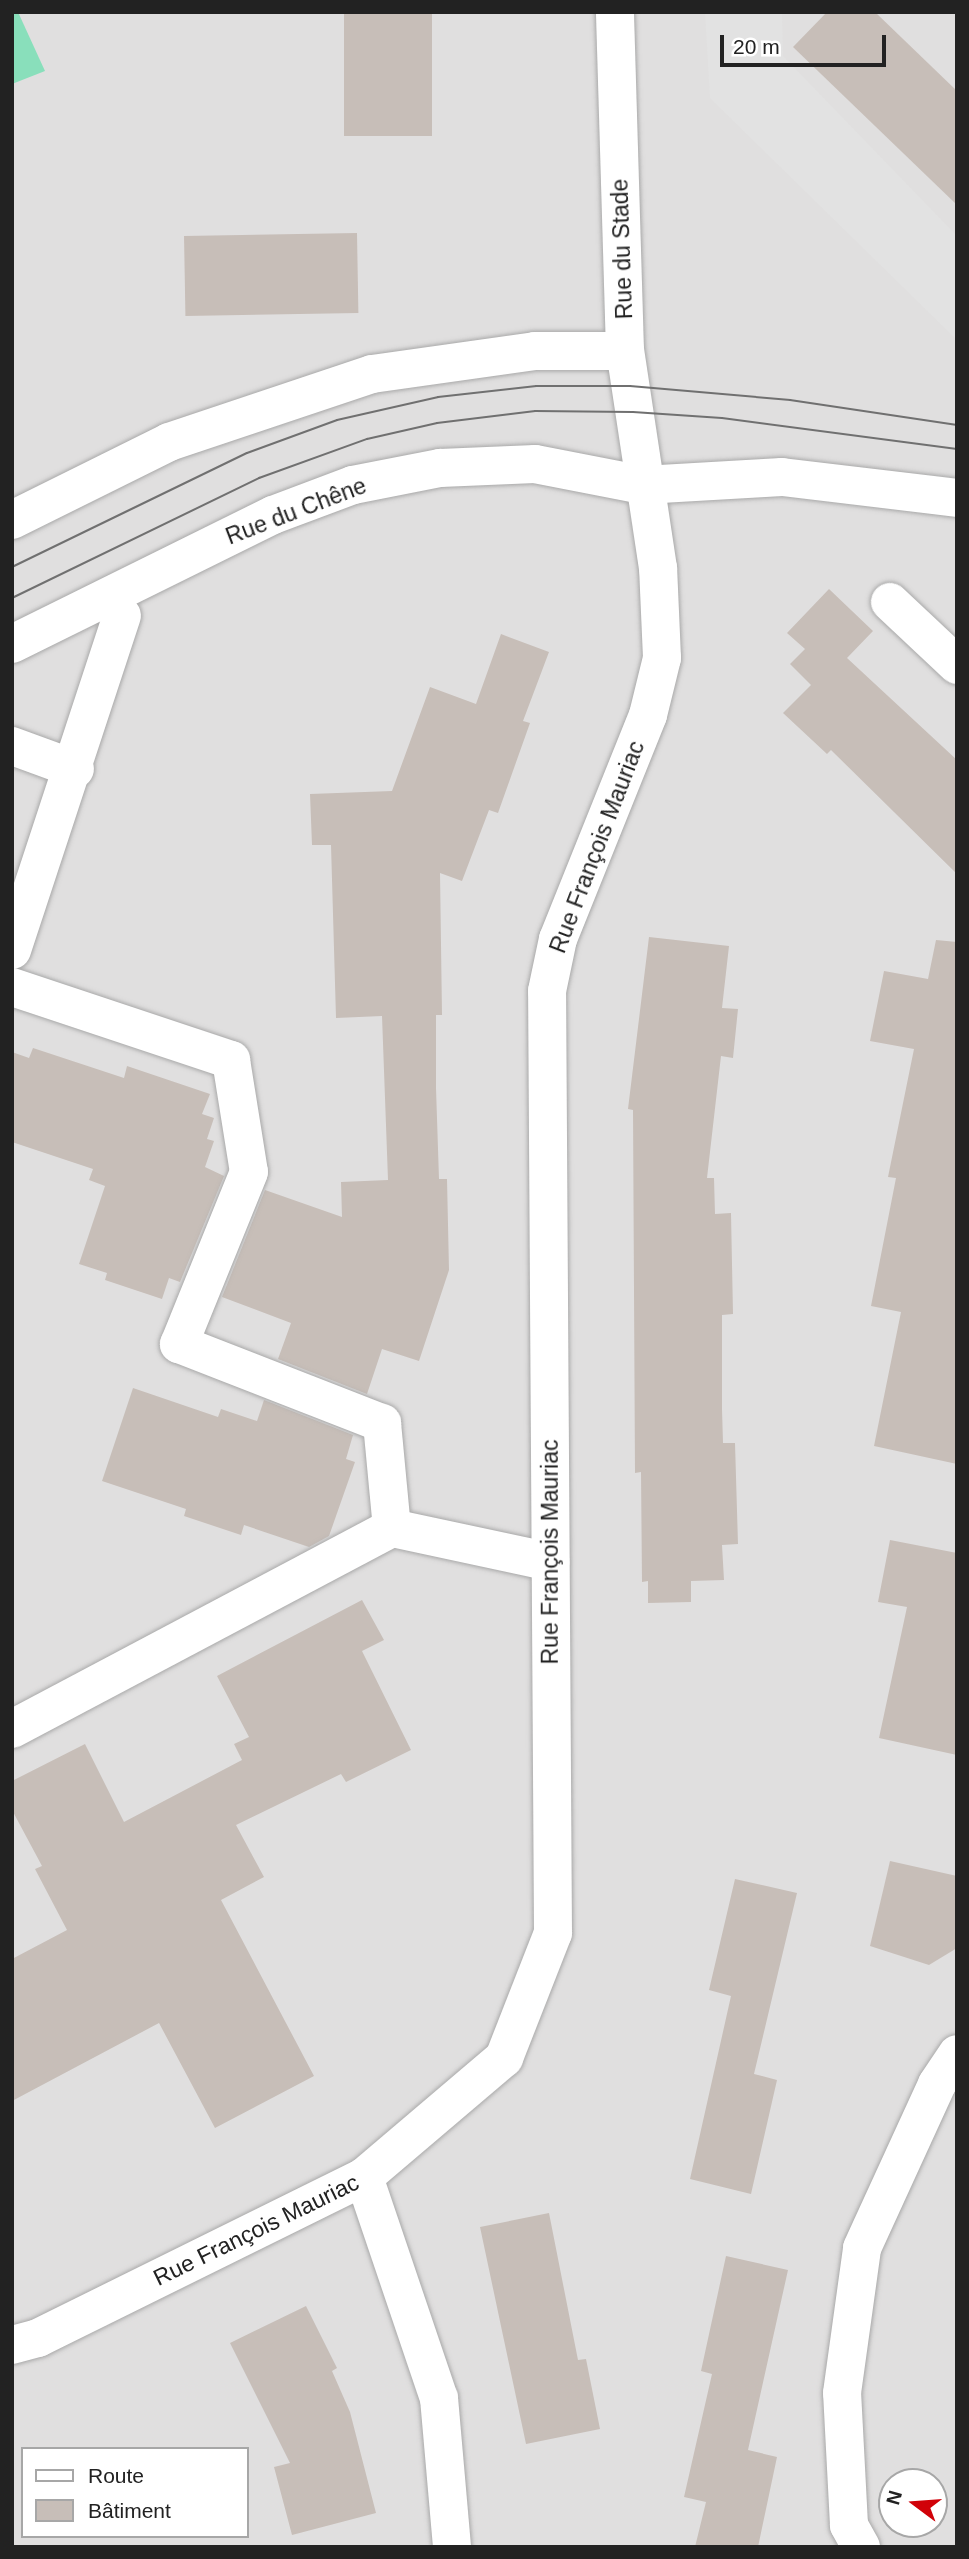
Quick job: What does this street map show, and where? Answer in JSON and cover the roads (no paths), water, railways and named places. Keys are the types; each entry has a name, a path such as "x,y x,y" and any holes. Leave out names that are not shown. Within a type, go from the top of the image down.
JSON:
{"street":[{"name":"Rue du Stade","path":"615,12 625,351 643,485"},
{"path":"12,520 169,442 372,374 535,351 625,351"},
{"name":"Rue du Chêne","path":"12,644 273,515 353,485 440,468 535,464 643,485 782,477 957,498"},
{"name":"Rue François Mauriac","path":"12,2345 38,2338 365,2177 504,2058 553,1933 547,991 558,939 648,715 662,658 658,568 643,485"},
{"path":"890,602 957,665"},
{"path":"12,950 75,769 121,616"},
{"path":"12,746 75,769"},
{"path":"12,986 231,1060 249,1172 179,1344 382,1423 392,1528"},
{"path":"12,1729 392,1528 550,1562"},
{"path":"862,2547 849,2525 842,2393 862,2248 937,2084 957,2054"},
{"path":"365,2177 439,2398 452,2547"}],"tram line":[{"path":"12,567 247,453 337,420 438,397 536,386 630,386 790,400 957,425"},
{"path":"12,598 259,478 367,439 437,423 535,411 633,412 722,418 957,449"}]}
